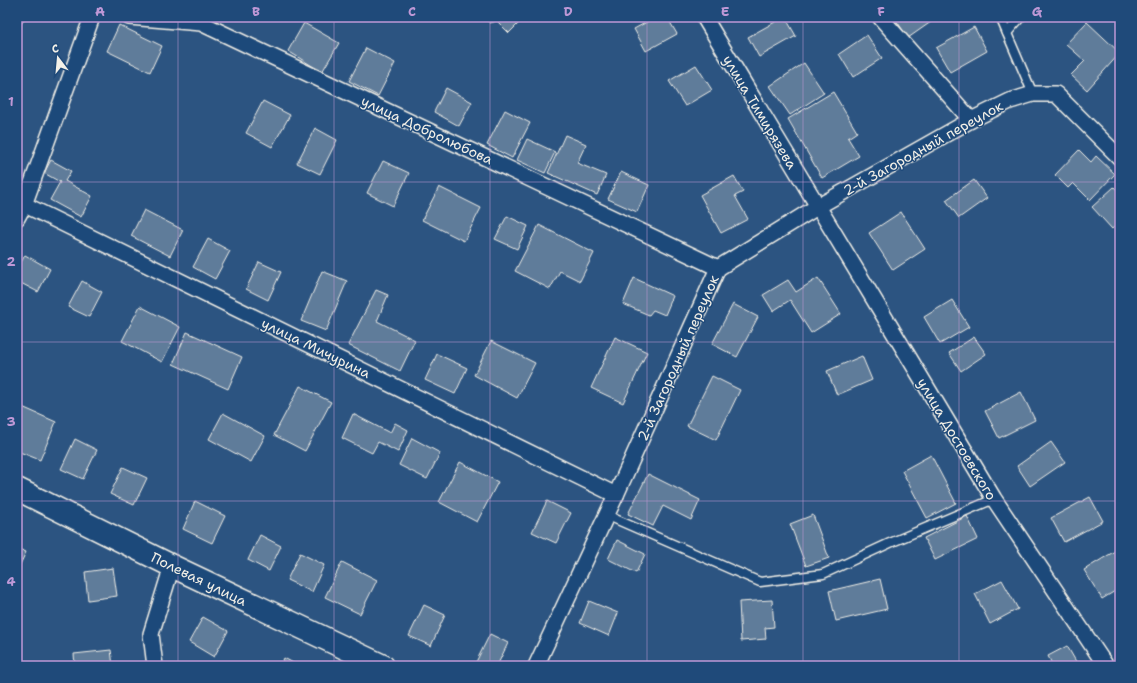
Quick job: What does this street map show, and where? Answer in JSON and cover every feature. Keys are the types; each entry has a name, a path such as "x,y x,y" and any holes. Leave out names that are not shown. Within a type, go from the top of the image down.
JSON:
{"main road":[{"name":"Полевая улица","path":"17,489 172,566 383,666"}],"street":[{"path":"19,208 92,17"},
{"name":"улица Добролюбова","path":"129,17 201,23 718,268"},
{"name":"улица Тимирязева","path":"704,17 817,207"},
{"path":"880,17 972,120"},
{"name":"2-й Загородный переулок","path":"536,666 616,495 718,268 817,207 972,120 1010,101 1033,94 1056,94 1120,158"},
{"name":"улица Достоевского","path":"817,207 994,499 1106,666"},
{"name":"улица Мичурина","path":"19,208 616,495"},
{"path":"155,666 151,634 172,566"}],"lane":[{"path":"1000,17 1033,94"},
{"path":"1007,33 1022,17"},
{"path":"606,515 760,582 823,574 994,499"}],"building":[{"path":"17,17 27,17 17,28"},
{"path":"483,17 525,17 509,33 497,21 490,23"},
{"path":"656,17 667,17 677,34 646,51 634,29"},
{"path":"784,17 796,36 759,57 748,37"},
{"path":"894,17 938,17 908,38"},
{"path":"1087,22 1120,53 1087,90 1071,75 1085,61 1066,44"},
{"path":"304,23 339,43 322,72 288,51"},
{"path":"119,25 162,46 150,72 107,51"},
{"path":"974,27 987,51 950,72 936,48"},
{"path":"867,35 882,58 853,77 839,54"},
{"path":"366,48 395,63 378,96 349,81"},
{"path":"804,63 824,93 790,115 770,86"},
{"path":"696,65 712,90 685,106 669,81"},
{"path":"446,88 472,102 459,126 434,112"},
{"path":"833,92 857,132 848,138 859,156 822,178 788,119"},
{"path":"263,101 290,115 272,147 246,133"},
{"path":"505,110 530,123 512,158 487,145"},
{"path":"315,128 337,140 320,174 297,163"},
{"path":"565,135 586,144 577,163 606,175 597,195 548,173"},
{"path":"527,139 555,152 545,173 517,160"},
{"path":"1079,150 1091,162 1096,156 1115,174 1090,200 1073,183 1068,188 1055,175"},
{"path":"51,160 71,171 65,181 92,196 81,217 50,200 60,182 44,173"},
{"path":"383,161 409,173 393,206 367,193"},
{"path":"621,172 649,185 637,212 608,199"},
{"path":"734,176 743,192 735,196 748,219 721,233 700,195"},
{"path":"974,180 987,198 959,218 946,200"},
{"path":"439,187 481,208 464,241 422,220"},
{"path":"1114,187 1120,193 1120,222 1112,229 1092,207"},
{"path":"144,210 183,230 170,256 131,236"},
{"path":"901,212 925,249 893,270 869,233"},
{"path":"507,216 528,226 517,249 495,239"},
{"path":"539,225 594,253 580,281 560,271 550,289 515,271"},
{"path":"208,239 230,251 215,279 193,267"},
{"path":"25,255 50,269 38,292 17,281 17,270"},
{"path":"259,262 281,272 268,300 246,289"},
{"path":"322,271 347,281 326,331 301,321"},
{"path":"634,278 673,296 665,315 653,310 649,315 623,304"},
{"path":"818,278 841,314 811,333 790,300 773,311 763,295 788,280 796,292"},
{"path":"82,281 102,292 89,317 68,307"},
{"path":"376,290 388,295 377,321 415,340 400,371 348,345"},
{"path":"952,300 969,327 940,344 924,317"},
{"path":"733,304 758,317 737,357 712,344"},
{"path":"140,306 180,327 162,362 122,341"},
{"path":"187,332 242,357 228,389 173,364"},
{"path":"615,337 647,352 623,403 591,388"},
{"path":"974,337 986,354 961,371 949,353"},
{"path":"491,341 535,363 517,398 474,375"},
{"path":"437,354 467,368 455,394 425,380"},
{"path":"862,356 872,380 837,395 827,371"},
{"path":"712,376 740,390 716,440 687,426"},
{"path":"300,386 331,402 305,451 274,435"},
{"path":"1021,392 1035,420 999,438 985,411"},
{"path":"20,406 56,422 40,460 17,451 17,414"},
{"path":"223,413 265,436 251,462 209,439"},
{"path":"353,414 390,433 395,423 408,430 398,452 378,442 372,453 342,438"},
{"path":"412,438 440,453 427,479 399,465"},
{"path":"75,439 97,450 83,479 61,469"},
{"path":"1051,442 1065,462 1030,486 1017,466"},
{"path":"931,455 956,503 927,518 902,471"},
{"path":"460,462 498,482 477,522 439,502"},
{"path":"123,467 147,478 134,505 110,494"},
{"path":"648,474 700,500 691,520 663,506 653,526 628,514"},
{"path":"1090,497 1103,521 1064,542 1051,518"},
{"path":"195,501 225,516 212,543 183,529"},
{"path":"547,501 571,513 556,543 532,532"},
{"path":"813,515 829,558 806,566 790,524"},
{"path":"967,516 978,539 935,560 924,538"},
{"path":"260,535 281,546 269,571 248,560"},
{"path":"617,540 645,554 636,573 608,559"},
{"path":"17,548 26,552 17,571"},
{"path":"1120,548 1120,588 1102,599 1084,570"},
{"path":"300,553 324,565 312,592 287,580"},
{"path":"342,562 377,580 360,614 325,597"},
{"path":"113,568 117,596 88,600 85,572"},
{"path":"880,579 887,609 836,621 829,591"},
{"path":"1002,580 1018,609 990,624 975,594"},
{"path":"772,600 774,627 765,628 766,639 741,641 739,602"},
{"path":"589,601 618,613 609,636 580,623"},
{"path":"424,605 445,615 431,646 409,636"},
{"path":"203,617 228,631 214,657 189,642"},
{"path":"490,634 508,643 497,666 474,666"},
{"path":"1067,646 1078,665 1048,666 1052,664 1048,656"},
{"path":"111,650 113,666 75,666 74,654"},
{"path":"284,658 299,666 280,666"}]}
